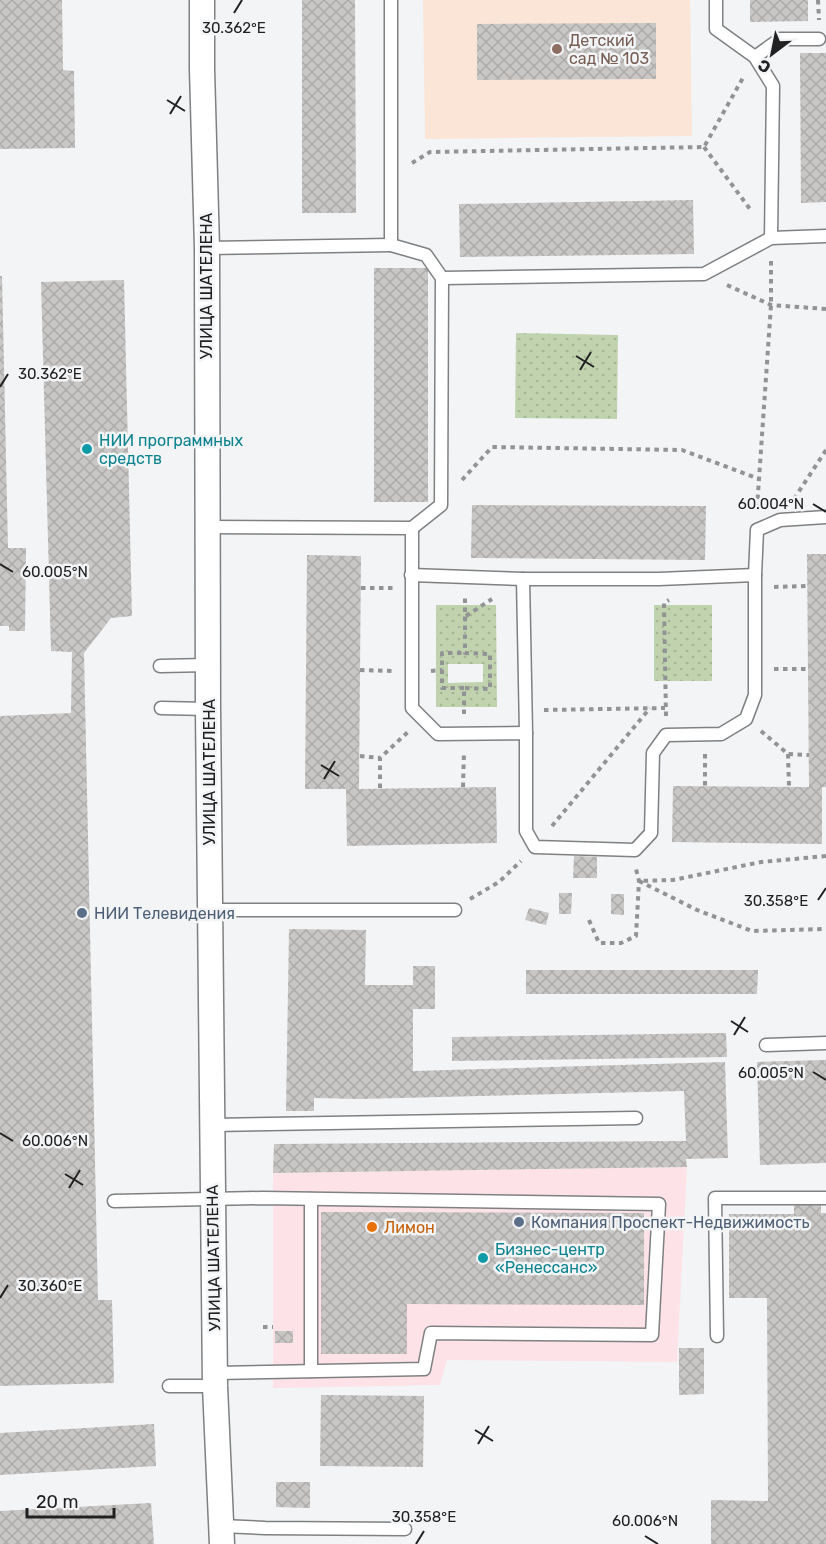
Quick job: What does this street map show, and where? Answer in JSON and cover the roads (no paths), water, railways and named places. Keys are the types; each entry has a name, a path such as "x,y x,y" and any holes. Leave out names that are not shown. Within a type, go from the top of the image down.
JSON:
{"street":[{"name":"УЛИЦА ШАТЕЛЕНА","path":"202,0 207,248 208,709 215,1379 222,1535"}],"lane":[{"path":"391,0 391,245"},
{"path":"716,0 716,29 755,57 773,86 771,238"},
{"path":"755,57 780,39 819,39"},
{"path":"442,278 704,274 771,238 826,236"},
{"path":"207,248 391,245 426,255 442,278 441,505 412,528 207,526"},
{"path":"523,579 526,831 535,847 635,850 651,833 653,753 666,735 721,734 746,719 755,695 757,530 780,520 826,517"},
{"path":"412,528 412,708 438,734 526,733"},
{"path":"411,575 523,579 702,577 755,581"},
{"path":"160,666 208,665"},
{"path":"161,708 208,709"},
{"path":"210,910 455,910"},
{"path":"766,1045 826,1043"},
{"path":"212,1125 636,1118"},
{"path":"114,1201 262,1198 659,1204 652,1335 431,1333 424,1369 311,1371 215,1379 170,1386"},
{"path":"717,1336 715,1198 826,1198"},
{"path":"311,1199 311,1371"},
{"path":"222,1535 265,1528 405,1529"}],"place":[{"name":"Детский сад № 103","path":"557,49"},
{"name":"НИИ программных средств","path":"87,449"},
{"name":"НИИ Телевидения","path":"82,913"},
{"name":"Компания Проспект-Недвижимость","path":"519,1222"},
{"name":"Лимон","path":"372,1227"},
{"name":"Бизнес-центр «Ренессанс»","path":"483,1258"}]}
